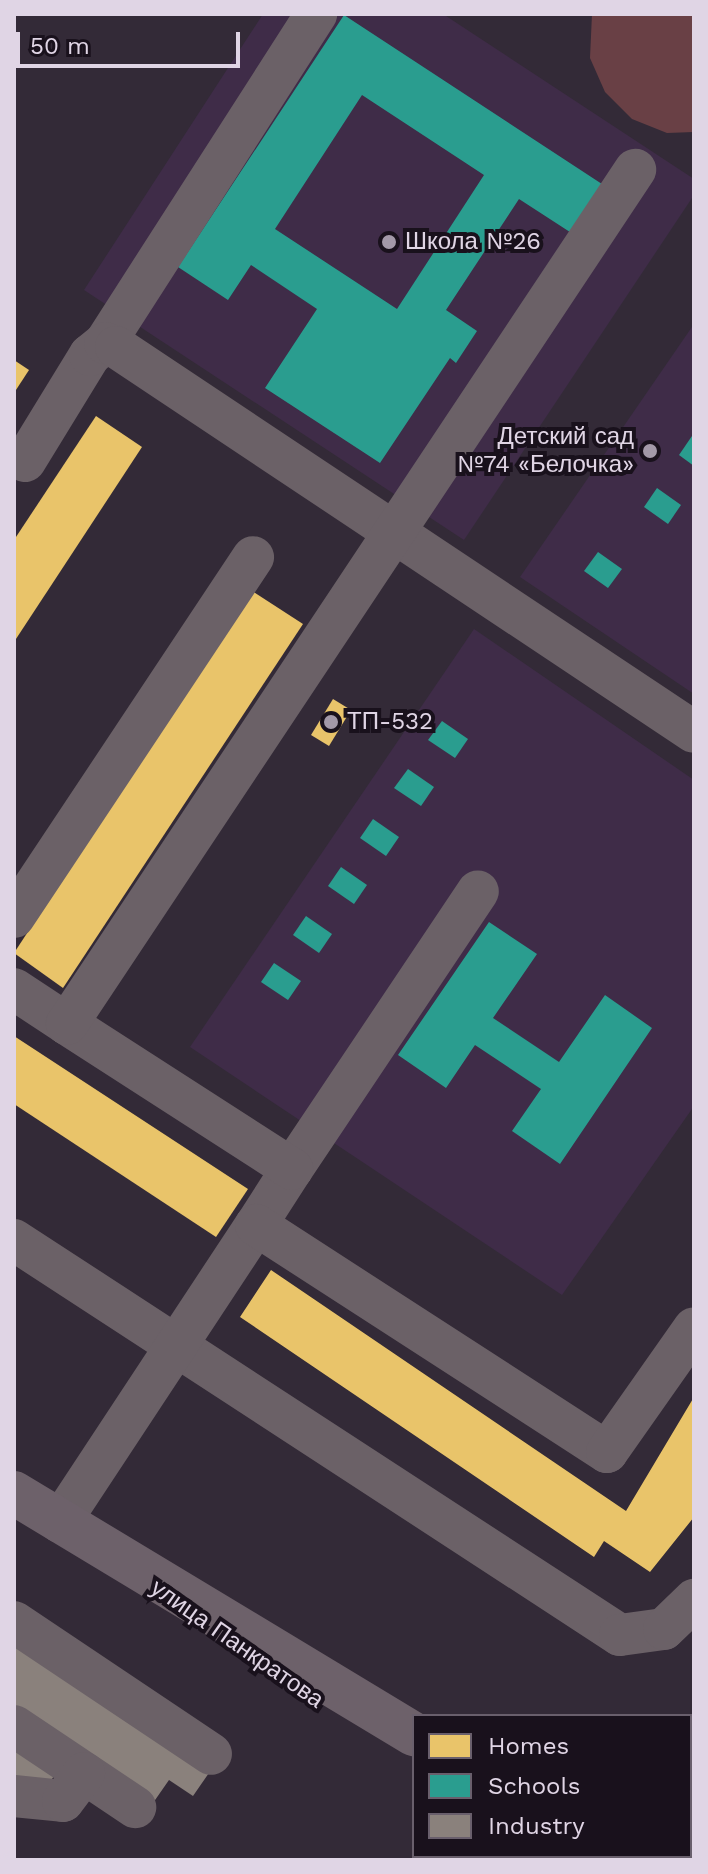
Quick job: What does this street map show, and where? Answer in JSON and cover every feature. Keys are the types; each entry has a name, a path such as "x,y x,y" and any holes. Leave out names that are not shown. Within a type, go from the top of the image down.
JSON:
{"main road":[{"name":"улица Панкратова","path":"14,1493 412,1733"},
{"name":"улица Панкратова","path":"60,1522 412,1765"}],"lane":[{"path":"18,464 90,355 105,343 316,14"},
{"path":"67,1024 635,170"},
{"path":"105,343 395,527 694,732"},
{"path":"14,917 253,557"},
{"path":"60,1522 478,891"},
{"path":"14,989 292,1169"},
{"path":"256,1225 607,1452 694,1328"},
{"path":"14,1240 620,1635 664,1629 694,1600"},
{"path":"14,1622 211,1754"},
{"path":"14,1726 135,1807"},
{"path":"14,1796 63,1801 84,1773"}],"shaded area":[{"name":"Школа №26","path":"263,14 443,14 694,179 694,195 464,540 84,290"},
{"path":"592,14 694,14 694,132 667,133 632,119 605,92 590,58"},
{"name":"Детский сад №74 «Белочка»","path":"694,324 694,694 520,577"},
{"path":"474,629 694,780 694,1106 562,1295 190,1047"}],"building: Homes":[{"path":"14,360 29,370 14,393"},
{"path":"96,416 142,447 14,642 14,540"},
{"path":"252,591 303,624 63,988 14,953"},
{"name":"ТП-532","path":"333,699 351,710 329,746 311,735"},
{"path":"14,1036 248,1189 216,1237 14,1104"},
{"path":"271,1270 626,1511 694,1397 694,1517 650,1572 604,1541 594,1557 240,1317"}],"building: Schools":[{"path":"344,15 605,186 573,234 519,199 446,310 477,331 456,363 450,358 380,463 265,388 317,309 251,265 228,300 178,267","holes":["362,95 484,175 397,309 275,229"]},
{"path":"694,437 694,466 679,455"},
{"path":"657,488 681,505 668,524 644,507"},
{"path":"598,552 622,569 608,588 584,571"},
{"path":"442,721 468,739 455,758 428,740"},
{"path":"408,769 434,787 421,806 394,788"},
{"path":"373,819 399,837 386,856 360,838"},
{"path":"341,867 367,885 354,904 328,886"},
{"path":"306,916 332,934 319,953 293,935"},
{"path":"489,922 537,954 493,1018 559,1062 605,995 652,1028 560,1164 512,1131 541,1089 475,1045 446,1088 398,1055"},
{"path":"274,963 301,981 288,1000 261,982"}],"building: Industry":[{"path":"14,1638 211,1770 193,1796 169,1780 153,1803 14,1709"},
{"path":"14,1747 55,1775 45,1788 14,1785"}],"place":[{"name":"Школа №26","path":"389,242"},
{"name":"Детский сад №74 «Белочка»","path":"650,451"},
{"name":"ТП-532","path":"331,722"}]}
